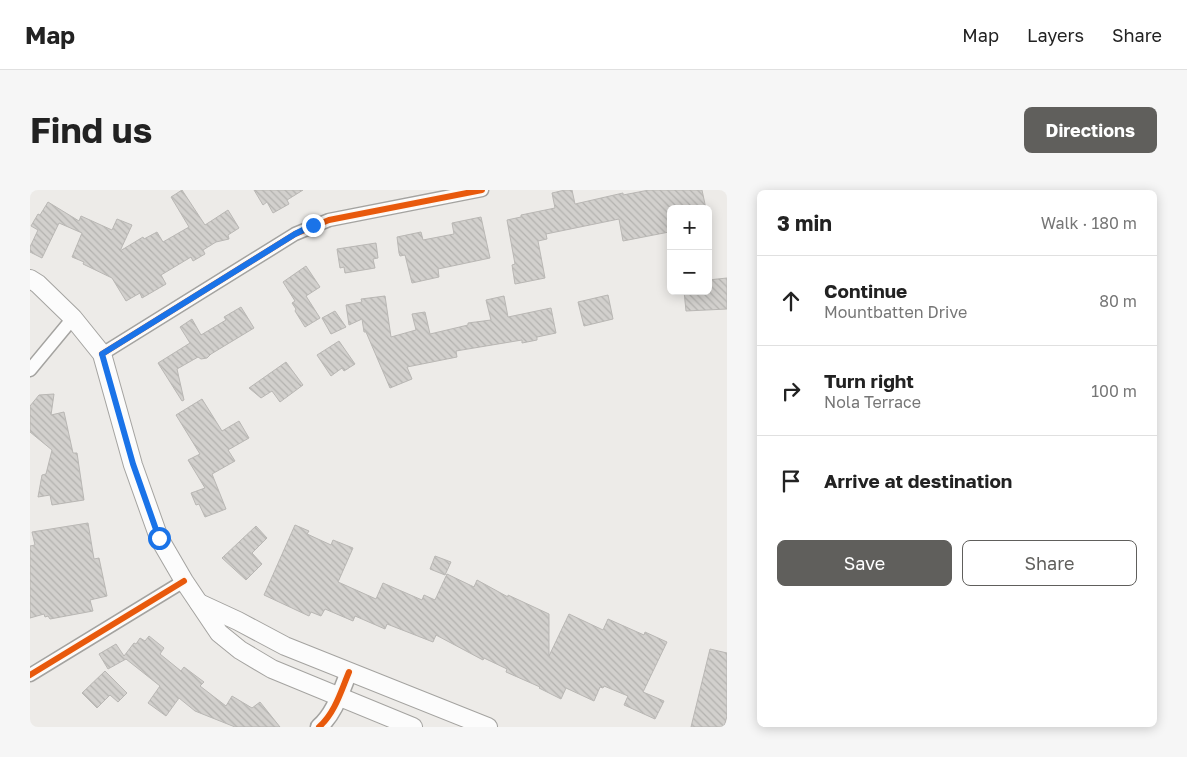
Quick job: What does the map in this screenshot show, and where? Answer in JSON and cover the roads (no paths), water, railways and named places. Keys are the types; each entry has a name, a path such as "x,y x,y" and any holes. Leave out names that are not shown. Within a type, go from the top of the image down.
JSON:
{"main road":[{"path":"30,279 38,284 73,318 102,354 133,464 159,538 219,634 240,650 272,669 338,698 413,727"},
{"path":"199,603 285,646 488,727"}],"street":[{"path":"102,354 295,234 313,225 344,216 482,190"},
{"path":"30,370 73,318"},
{"path":"30,675 184,580"},
{"path":"319,727 326,721 349,672"}]}
